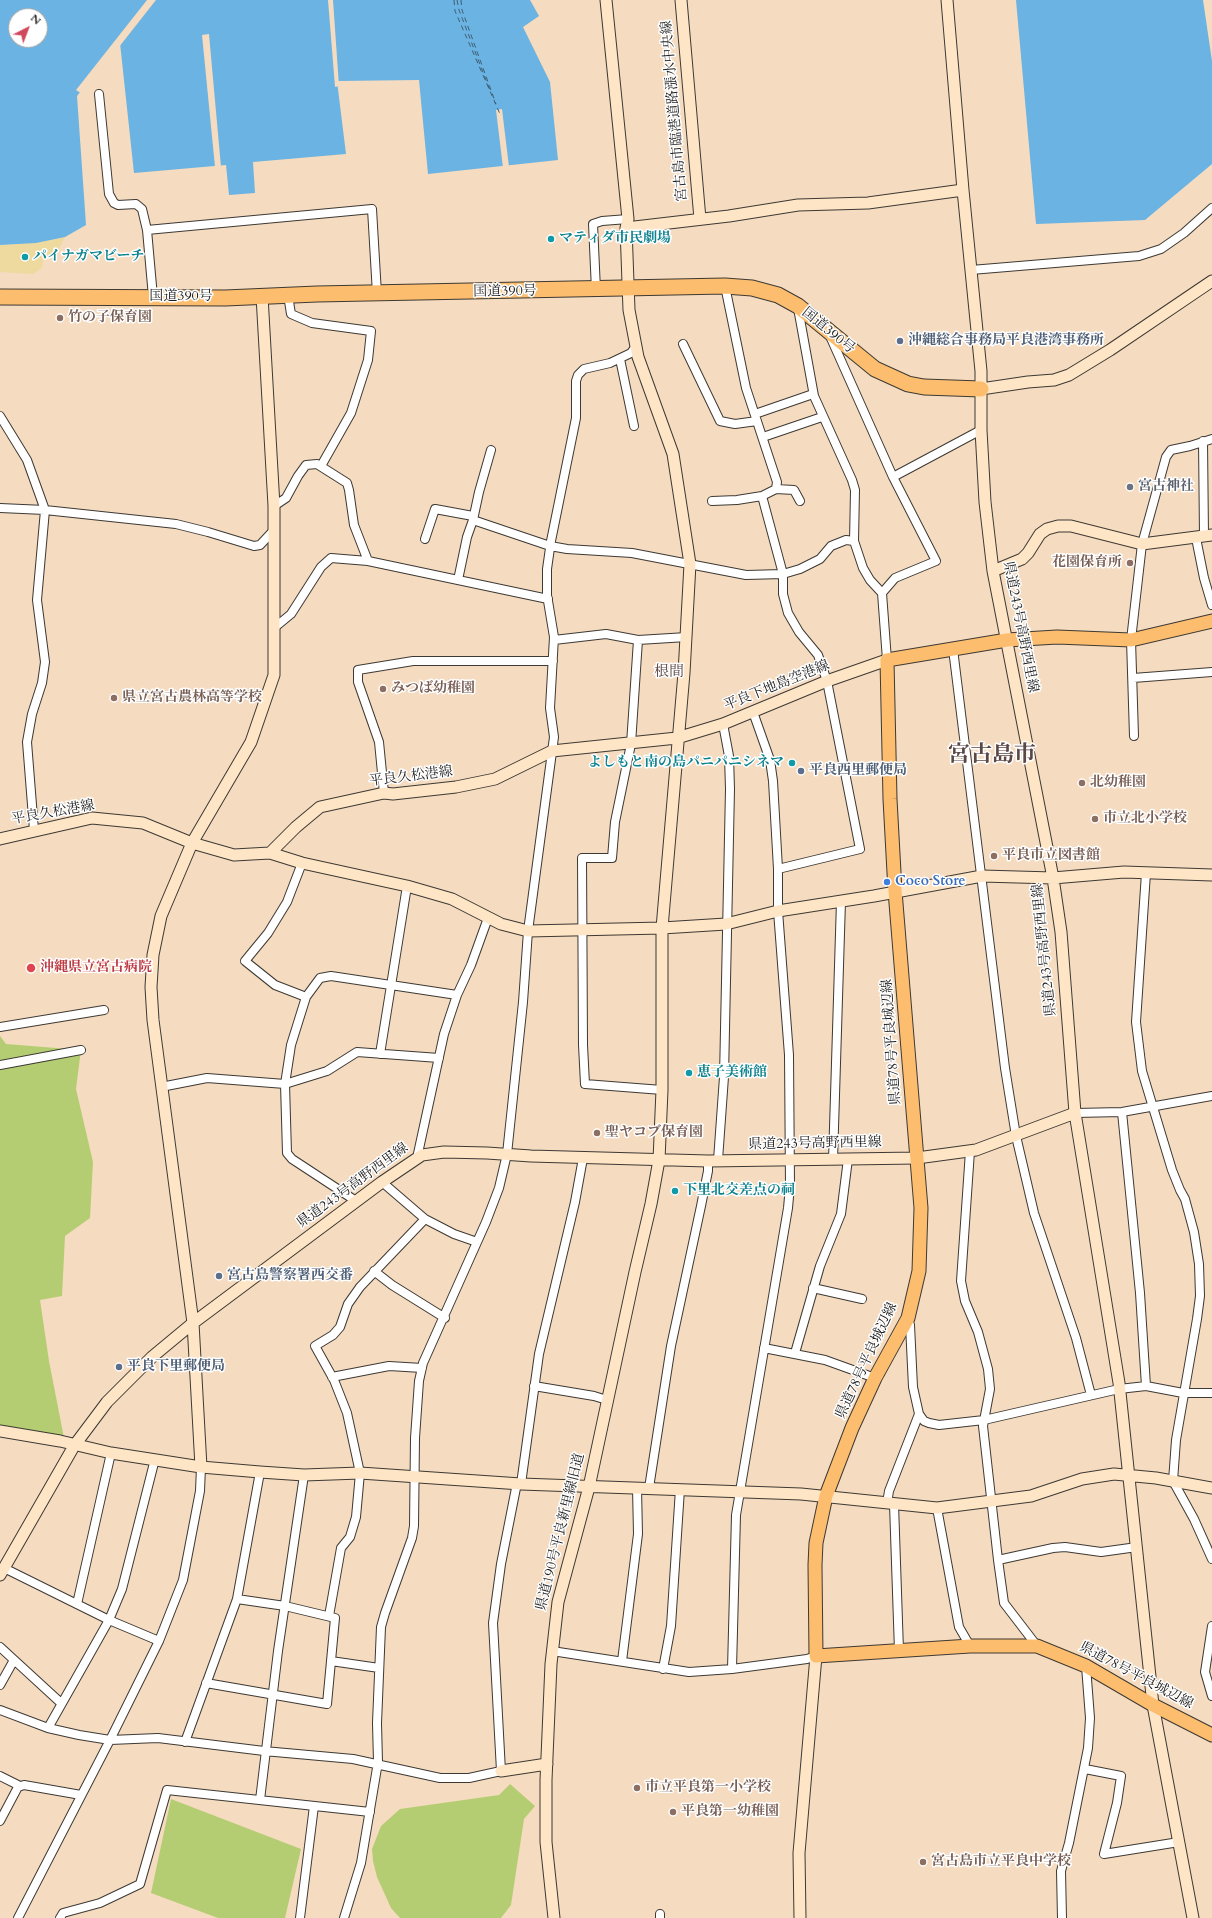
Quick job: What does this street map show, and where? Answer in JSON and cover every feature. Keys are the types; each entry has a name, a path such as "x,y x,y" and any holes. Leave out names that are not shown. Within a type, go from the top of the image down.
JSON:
{"highway":[{"name":"国道390号","path":"0,297 288,296 726,286 752,288 772,293 798,306 875,369 908,384 924,387 981,389"}],"main road":[{"path":"887,660 1007,640 1057,637 1131,640 1212,621"},
{"name":"県道78号平良城辺線","path":"887,660 890,791 895,890 921,1208 919,1271 908,1318 875,1378 852,1428 826,1496 818,1536 815,1565 816,1656 970,1646 1037,1646 1086,1666 1153,1705 1212,1735"}],"street":[{"name":"県道190号平良新里線旧道","path":"554,1918 546,1842 547,1764 552,1651 558,1602 589,1487 634,1272 660,1160 662,1090 662,928 677,738 687,637 690,564 674,454 636,346 630,310 627,223 606,0"},
{"name":"宮古島市臨港道路漲水中央線","path":"680,0 700,219"},
{"name":"県道243号高野西里線","path":"2,1572 74,1446 107,1402 152,1357 193,1323 356,1201 422,1155 444,1152 583,1158 713,1161 917,1158 970,1151 1016,1136 1075,1113 1061,932 1053,878 993,571 985,502 981,430 981,371 963,190 947,0"},
{"path":"99,94 111,200 118,205 136,204 140,206 147,230 153,297"},
{"path":"596,290 593,224 602,221 627,223 700,219 798,205 868,202 963,190"},
{"path":"971,270 1139,256 1161,249 1184,233 1212,208"},
{"path":"147,230 372,209 377,294"},
{"path":"981,389 1054,380 1069,376 1212,281"},
{"path":"726,286 746,388 777,482 776,488"},
{"path":"18,1918 110,1740 159,1641 183,1580 200,1491 201,1467 193,1323 161,1086 153,1020 151,987 153,955 161,916 192,843 250,742 274,675 274,506 262,296"},
{"path":"288,296 291,314 312,323 371,331 368,360 351,413 321,466"},
{"path":"798,306 813,394 822,417 852,480 854,490 854,541 863,568 870,580 882,593 887,660"},
{"path":"827,330 893,477 936,561 895,578 882,593"},
{"path":"683,344 720,421 735,424 813,394"},
{"path":"344,1918 361,1863 378,1764 381,1627 412,1538 414,1520 415,1438 422,1368 428,1350 444,1318 499,1188 507,1154 523,1002 528,931 554,737 550,708 554,640 548,600 547,569 550,546 574,434 576,418 576,382 584,369 620,359 631,353 636,346"},
{"path":"620,359 634,426"},
{"path":"0,416 27,460 45,510 37,600 45,662 42,683 32,714 27,742 34,830"},
{"path":"762,437 822,417"},
{"path":"893,477 981,430"},
{"path":"1134,736 1131,640 1142,544 1166,457 1171,450 1212,439"},
{"path":"1203,441 1204,578 1212,604"},
{"path":"458,580 478,492 487,470 491,450"},
{"path":"274,506 286,498 306,465 318,464 347,483 354,525 368,561"},
{"path":"712,501 737,500 762,496 776,488 794,490 800,502"},
{"path":"762,496 783,574 783,594 788,614 803,637 818,655 827,681 860,849 778,869"},
{"path":"0,508 45,510 176,524 254,546 260,544 274,530"},
{"path":"425,539 435,509 473,518 550,546 568,549 632,553 746,575 783,574 800,569 820,559 831,546 846,540 854,541"},
{"path":"993,571 1022,559 1028,553 1040,534 1047,529 1058,526 1071,526 1142,544 1204,536"},
{"path":"274,628 291,614 321,567 331,558 368,561 548,600"},
{"path":"554,640 606,634 638,640 687,637"},
{"path":"638,640 631,744 615,822 612,858 582,858 586,1084 662,1090"},
{"path":"953,649 1005,1068 1016,1136 1034,1213 1076,1338 1091,1396"},
{"name":"平良下地島空港線","path":"677,738 723,724 827,681 887,660"},
{"path":"384,793 379,742 358,682 358,670 412,661 553,661"},
{"path":"1133,678 1212,672"},
{"path":"732,1669 735,1532 740,1492 788,1208 790,1161 789,1055 778,911 778,869 770,760 753,712"},
{"path":"649,1488 671,1346 704,1192 713,1161 724,1077 730,789 729,756 723,724"},
{"name":"平良久松港線","path":"0,839 34,830 92,818 142,823 192,843 234,855 270,853 296,827 320,807 384,793 393,794 456,787 495,779 552,751 631,744 677,738"},
{"path":"270,853 302,864 407,886 452,899 501,924 528,931 583,928 662,928 726,924 778,911 874,896 895,890 982,876 1053,878 1124,872 1212,875"},
{"path":"302,864 287,902 268,932 245,961 275,985 306,997"},
{"path":"1146,873 1136,1022 1142,1071 1175,1177 1185,1199 1194,1232 1199,1264 1200,1296 1198,1319 1183,1393 1176,1440 1173,1481 1194,1518 1212,1559"},
{"path":"380,1054 407,886"},
{"path":"833,1160 841,901"},
{"path":"417,1158 439,1058 457,995 471,965 488,918"},
{"path":"356,1201 292,1160 287,1153 285,1141 285,1084 291,1045 306,997 320,978 325,976 457,995"},
{"path":"0,1027 104,1010"},
{"path":"0,1065 81,1050"},
{"path":"161,1086 207,1078 285,1084 326,1071 357,1052 439,1058"},
{"path":"1193,1918 1153,1705 1119,1389 1075,1113 1122,1112 1212,1096"},
{"path":"1122,1112 1140,1293 1146,1386"},
{"path":"970,1151 961,1281 965,1301 978,1332 988,1370 990,1389 984,1420 984,1434 998,1560 1004,1603 1037,1646"},
{"path":"501,1771 493,1623 501,1564 519,1484 545,1324 570,1223 583,1158"},
{"path":"795,1353 820,1266 841,1214 848,1160"},
{"path":"382,1182 425,1219 454,1234 477,1242"},
{"path":"329,1616 341,1548 350,1537 356,1517 360,1474 347,1413 332,1377 315,1346 333,1335 340,1327 348,1304 360,1287 425,1219"},
{"path":"374,1271 397,1288 444,1318"},
{"path":"813,1288 862,1299"},
{"path":"908,1318 910,1325 914,1387 919,1414 924,1421 939,1425 984,1420 1119,1389 1146,1386 1183,1393 1212,1393"},
{"path":"764,1348 825,1360 875,1378"},
{"path":"332,1377 389,1366 422,1368"},
{"path":"534,1386 594,1396 607,1400"},
{"path":"899,1650 889,1491 919,1414"},
{"path":"0,1431 60,1441 74,1446 111,1453 201,1467 260,1472 304,1475 360,1474 519,1484 680,1489 826,1496 937,1508 1031,1496 1089,1478 1114,1474 1173,1481 1212,1488"},
{"path":"77,1604 111,1453"},
{"path":"48,1728 109,1620 122,1589 155,1459"},
{"path":"185,1742 238,1599 260,1472"},
{"path":"260,1800 264,1752 304,1475"},
{"path":"622,1661 638,1534 637,1488"},
{"path":"663,1669 672,1626 680,1489"},
{"path":"937,1508 959,1627 970,1646"},
{"path":"998,1560 1053,1548 1065,1547 1101,1552 1137,1547"},
{"path":"2,1572 159,1641"},
{"path":"206,1683 327,1704 335,1618 285,1606 238,1599"},
{"path":"1212,1626 1205,1672 1212,1696"},
{"path":"0,1647 61,1703"},
{"path":"552,1651 689,1672 732,1669 807,1659 816,1656 799,1853 800,1918"},
{"path":"0,1685 14,1660"},
{"path":"331,1661 379,1668"},
{"path":"1062,1918 1061,1871 1069,1843 1085,1769 1090,1718 1086,1666"},
{"path":"0,1710 48,1728 110,1740 158,1738 264,1752 352,1759 440,1778 469,1778 501,1771 547,1764"},
{"path":"1085,1769 1121,1776 1116,1811 1104,1854 1179,1842"},
{"path":"0,1776 20,1786 24,1785 82,1795"},
{"path":"0,1821 18,1787 20,1786"},
{"path":"60,1918 63,1913 100,1903 140,1884 167,1790 370,1812"},
{"path":"300,1918 313,1831 314,1806"}],"green space":[{"path":"0,1036 6,1044 81,1050 76,1089 93,1162 90,1218 65,1236 62,1296 40,1300 49,1361 65,1443 0,1431"},
{"path":"510,1784 535,1806 524,1819 511,1905 501,1918 400,1918 391,1908 377,1877 373,1861 372,1849 381,1826 400,1809 499,1795"},
{"path":"171,1799 301,1849 285,1918 218,1918 151,1893"}],"sand":[{"name":"パイナガマビーチ","path":"65,237 57,253 43,261 42,268 33,274 0,272 0,245 36,243"}],"water":[{"path":"0,0 530,0 539,16 523,27 550,82 558,160 428,174 419,80 337,81 346,154 253,162 255,193 229,195 226,165 134,173 120,43 77,96 86,225 65,237 36,243 0,245"},
{"path":"1016,0 1203,0 1212,61 1212,164 1145,220 1036,224"}],"pier":[{"path":"147,0 156,0 82,94 76,90"},
{"path":"328,0 333,0 339,86 335,87"},
{"path":"209,34 221,167 215,167 202,35"},
{"path":"502,109 509,167 503,168 496,110"}],"ferry route":[{"path":"454,0 455,11 500,114"},
{"path":"457,0 459,10 491,93"},
{"path":"461,0 462,10 496,104"}],"place":[{"name":"マティダ市民劇場","path":"551,239"},
{"name":"パイナガマビーチ","path":"25,257"},
{"name":"竹の子保育園","path":"60,318"},
{"name":"沖縄総合事務局平良港湾事務所","path":"900,341"},
{"name":"宮古神社","path":"1130,487"},
{"name":"花園保育所","path":"1130,563"},
{"name":"みつば幼稚園","path":"383,689"},
{"name":"県立宮古農林高等学校","path":"114,698"},
{"name":"よしもと南の島パニパニシネマ","path":"792,763"},
{"name":"平良西里郵便局","path":"801,771"},
{"name":"北幼稚園","path":"1082,783"},
{"name":"市立北小学校","path":"1095,819"},
{"name":"平良市立図書館","path":"994,856"},
{"name":"Coco Store","path":"887,882"},
{"name":"沖縄県立宮古病院","path":"31,968"},
{"name":"恵子美術館","path":"689,1073"},
{"name":"聖ヤコブ保育園","path":"597,1133"},
{"name":"下里北交差点の祠","path":"675,1191"},
{"name":"宮古島警察署西交番","path":"219,1276"},
{"name":"平良下里郵便局","path":"119,1367"},
{"name":"市立平良第一小学校","path":"637,1788"},
{"name":"平良第一幼稚園","path":"673,1812"},
{"name":"宮古島市立平良中学校","path":"923,1862"}],"district":[{"name":"根間","path":"669,673"},
{"name":"宮古島市","path":"992,756"}]}
